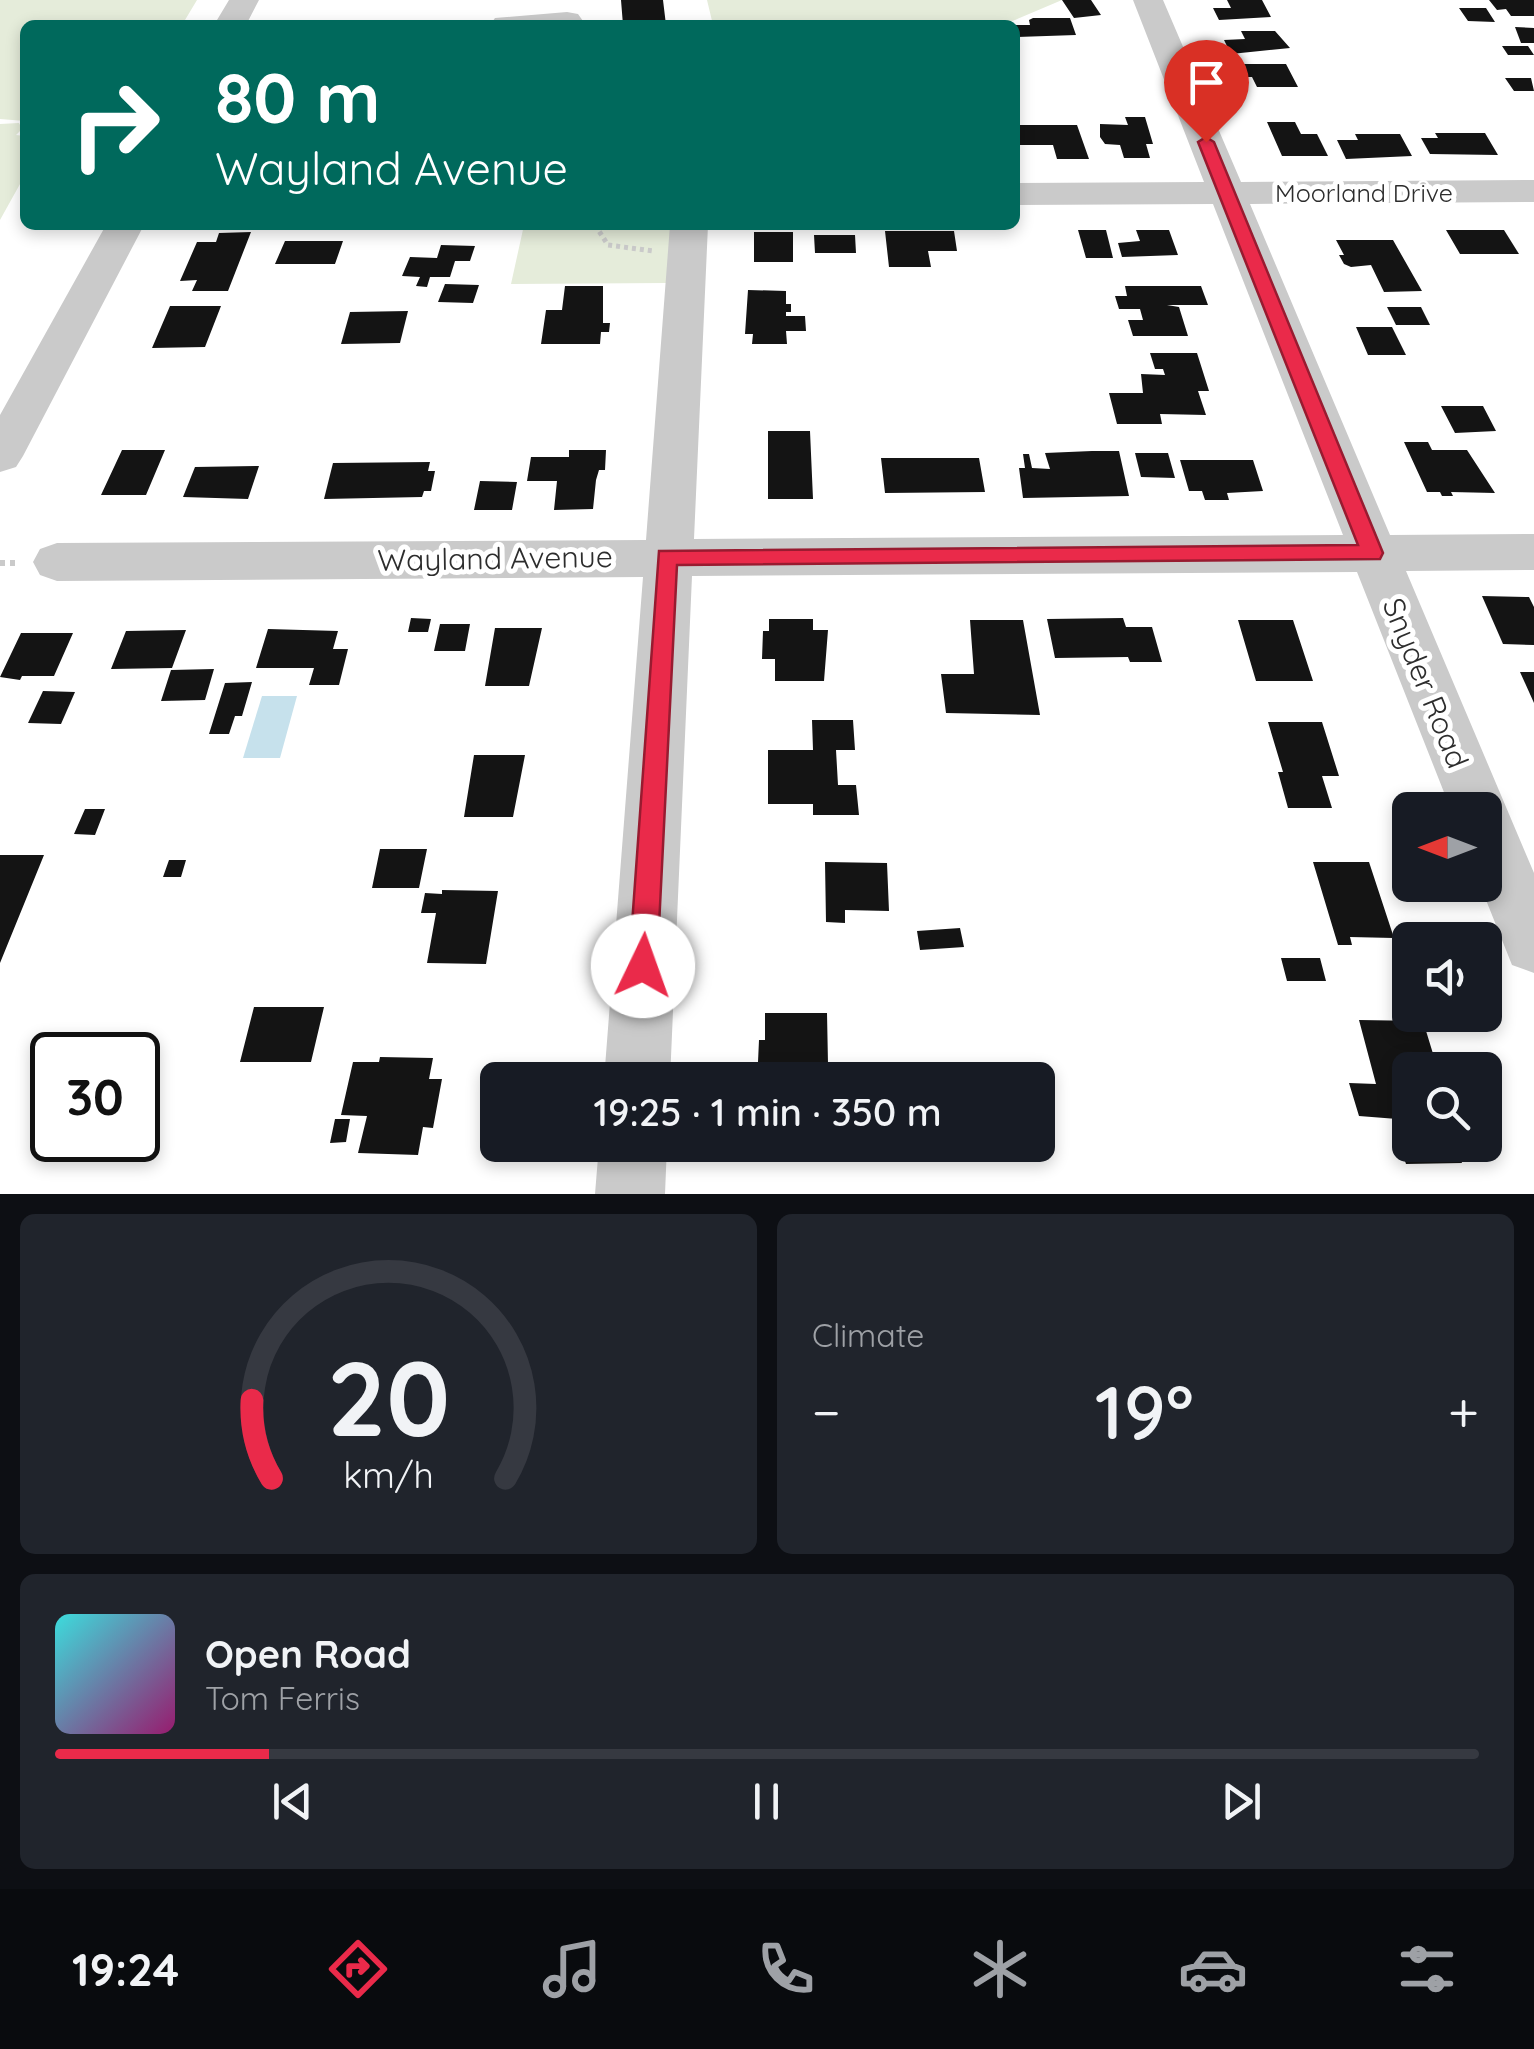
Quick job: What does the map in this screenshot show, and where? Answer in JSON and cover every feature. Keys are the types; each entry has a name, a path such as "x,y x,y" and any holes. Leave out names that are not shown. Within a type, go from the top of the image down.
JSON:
{"street":[{"name":"Snyder Road","path":"1148,0 1472,792"},
{"path":"536,20 567,15"},
{"name":"Moorland Drive","path":"1020,194 1534,191"},
{"path":"0,456 121,230"},
{"path":"638,1062 688,238"},
{"name":"Wayland Avenue","path":"56,562 1534,552"},
{"path":"1502,866 1534,944"},
{"path":"630,1194 632,1162"}],"path":[{"path":"598,230 608,244 630,250 688,238"}],"green space":[{"path":"0,0 197,0 185,20 20,20 20,121 0,119"},
{"path":"707,0 1062,0 1015,20 712,20"},
{"path":"0,124 20,125 16,135 20,135 20,184 0,220"},
{"path":"523,230 672,230 667,283 511,284"}],"water":[{"path":"262,696 297,696 280,758 243,758"}],"building":[{"path":"621,0 663,0 665,20 623,20"},
{"path":"1062,0 1091,0 1101,15 1074,18"},
{"path":"1227,0 1262,0 1271,17 1219,20 1213,8 1231,8"},
{"path":"1489,0 1534,0 1534,16 1511,16 1506,9 1497,10"},
{"path":"1459,8 1486,8 1495,22 1468,21"},
{"path":"1070,18 1076,35 1020,37 1020,25 1030,25 1029,20"},
{"path":"1515,27 1534,28 1534,43 1521,43"},
{"path":"1241,31 1275,31 1290,48 1231,54 1224,40 1245,39"},
{"path":"1502,46 1528,46 1534,55 1508,55"},
{"path":"1235,64 1286,64 1298,87 1257,87 1252,77 1241,77"},
{"path":"1505,78 1531,78 1534,91 1514,91"},
{"path":"1125,117 1145,117 1153,144 1146,144 1150,158 1124,158 1120,145 1105,144 1100,137 1100,124 1128,125"},
{"path":"1267,122 1295,122 1301,134 1317,134 1328,156 1282,156"},
{"path":"1020,125 1077,125 1089,159 1057,159 1053,145 1020,145"},
{"path":"1435,133 1485,133 1498,155 1430,154 1421,138 1438,138"},
{"path":"1355,134 1400,134 1412,156 1346,159 1337,140 1358,140"},
{"path":"1078,230 1106,230 1113,258 1086,258"},
{"path":"1136,230 1169,230 1178,255 1122,257 1118,243 1140,241"},
{"path":"1446,230 1504,230 1519,254 1460,254"},
{"path":"885,231 954,231 957,251 928,251 931,267 889,267"},
{"path":"251,232 228,291 192,291 197,280 180,281 197,242 216,242 219,233"},
{"path":"754,232 793,232 793,262 754,262"},
{"path":"814,235 855,235 856,253 815,253"},
{"path":"1336,240 1393,240 1422,291 1384,292 1371,265 1344,264"},
{"path":"285,241 343,241 335,264 275,264"},
{"path":"441,245 475,246 470,261 455,261 450,277 430,277 427,287 416,286 420,277 402,276 410,257 437,258"},
{"path":"445,284 479,285 473,303 438,302"},
{"path":"565,286 603,286 603,323 610,323 609,332 601,332 600,344 541,344 546,310 562,310"},
{"path":"1125,286 1201,286 1208,305 1167,305 1179,307 1188,336 1133,336 1128,320 1143,320 1140,309 1119,309 1115,296 1127,296"},
{"path":"748,290 786,291 786,304 791,304 791,312 786,312 786,316 805,316 806,331 786,331 787,344 752,344 753,334 745,334"},
{"path":"170,306 221,306 205,347 152,348"},
{"path":"1387,307 1421,307 1430,325 1396,325"},
{"path":"408,311 400,343 341,344 350,312"},
{"path":"1356,327 1392,327 1406,355 1368,355"},
{"path":"1150,353 1197,353 1209,391 1198,391 1206,415 1160,414 1162,424 1117,424 1109,393 1143,393 1141,374 1165,375 1163,369 1155,369"},
{"path":"1441,406 1483,406 1496,431 1455,433"},
{"path":"768,431 810,431 813,499 768,499"},
{"path":"1404,442 1428,442 1432,450 1467,450 1495,493 1451,492 1453,496 1442,496 1440,492 1427,492"},
{"path":"122,450 165,450 146,495 101,495"},
{"path":"569,450 606,450 605,470 599,470 593,509 554,510 557,481 527,481 531,457 569,457"},
{"path":"1119,451 1129,496 1023,498 1019,468 1025,468 1023,454 1029,454 1032,468 1050,469 1045,453"},
{"path":"1135,453 1168,453 1175,478 1141,477"},
{"path":"881,458 979,458 985,492 885,493"},
{"path":"1180,460 1253,460 1263,491 1227,493 1229,500 1205,500 1202,491 1189,491"},
{"path":"430,462 428,471 435,471 431,491 424,491 422,497 324,499 333,463"},
{"path":"259,466 248,499 183,497 195,467"},
{"path":"480,481 517,482 512,510 474,510"},
{"path":"1482,596 1529,597 1534,607 1534,645 1503,644"},
{"path":"411,618 431,619 428,632 408,632"},
{"path":"1123,618 1126,627 1152,627 1162,662 1130,662 1128,657 1055,658 1047,619"},
{"path":"769,619 813,619 813,630 828,630 824,681 775,681 775,659 762,659 763,631 769,631"},
{"path":"970,620 1023,620 1040,715 946,713 941,674 974,674"},
{"path":"1238,620 1293,620 1313,681 1256,681"},
{"path":"440,624 470,624 465,651 434,651"},
{"path":"495,628 542,628 529,686 485,686"},
{"path":"268,629 338,631 333,649 348,649 339,685 309,685 314,668 256,668"},
{"path":"186,630 172,668 111,669 126,631"},
{"path":"21,633 73,633 54,676 22,676 20,680 0,677"},
{"path":"214,669 205,700 161,701 171,670"},
{"path":"1520,672 1534,672 1534,703"},
{"path":"252,682 242,716 235,716 229,734 209,734 225,683"},
{"path":"43,691 75,692 61,724 28,723"},
{"path":"812,720 853,720 855,750 836,750 838,785 856,785 859,815 813,815 813,804 768,804 768,750 813,750"},
{"path":"1268,722 1322,722 1339,776 1322,776 1332,808 1288,808 1278,772 1283,772"},
{"path":"474,755 525,755 513,817 464,817"},
{"path":"85,809 105,809 95,835 74,834"},
{"path":"380,849 427,849 419,888 372,888"},
{"path":"0,855 44,855 0,963"},
{"path":"169,860 186,860 181,877 163,877"},
{"path":"825,862 887,863 889,911 845,910 845,923 826,922"},
{"path":"1313,862 1369,862 1392,938 1350,937 1352,945 1338,945"},
{"path":"442,890 498,891 486,964 427,963 436,913 421,913 425,893 442,894"},
{"path":"960,928 964,947 920,950 917,931"},
{"path":"1281,958 1320,958 1326,981 1287,981"},
{"path":"254,1007 324,1007 311,1062 240,1062"},
{"path":"765,1013 827,1013 828,1062 758,1062 759,1040 765,1040"},
{"path":"1359,1020 1392,1021 1392,1032 1426,1032 1432,1052 1392,1052 1392,1119 1359,1116 1349,1083 1376,1084"},
{"path":"380,1057 433,1058 429,1079 442,1079 433,1128 423,1127 418,1155 358,1153 367,1116 341,1115 353,1062 379,1062"},
{"path":"335,1119 350,1119 346,1142 330,1143"},
{"path":"1405,1162 1462,1163 1406,1164"}],"route":[{"path":"643,966 666,557 1372,553 1206,142"}]}
